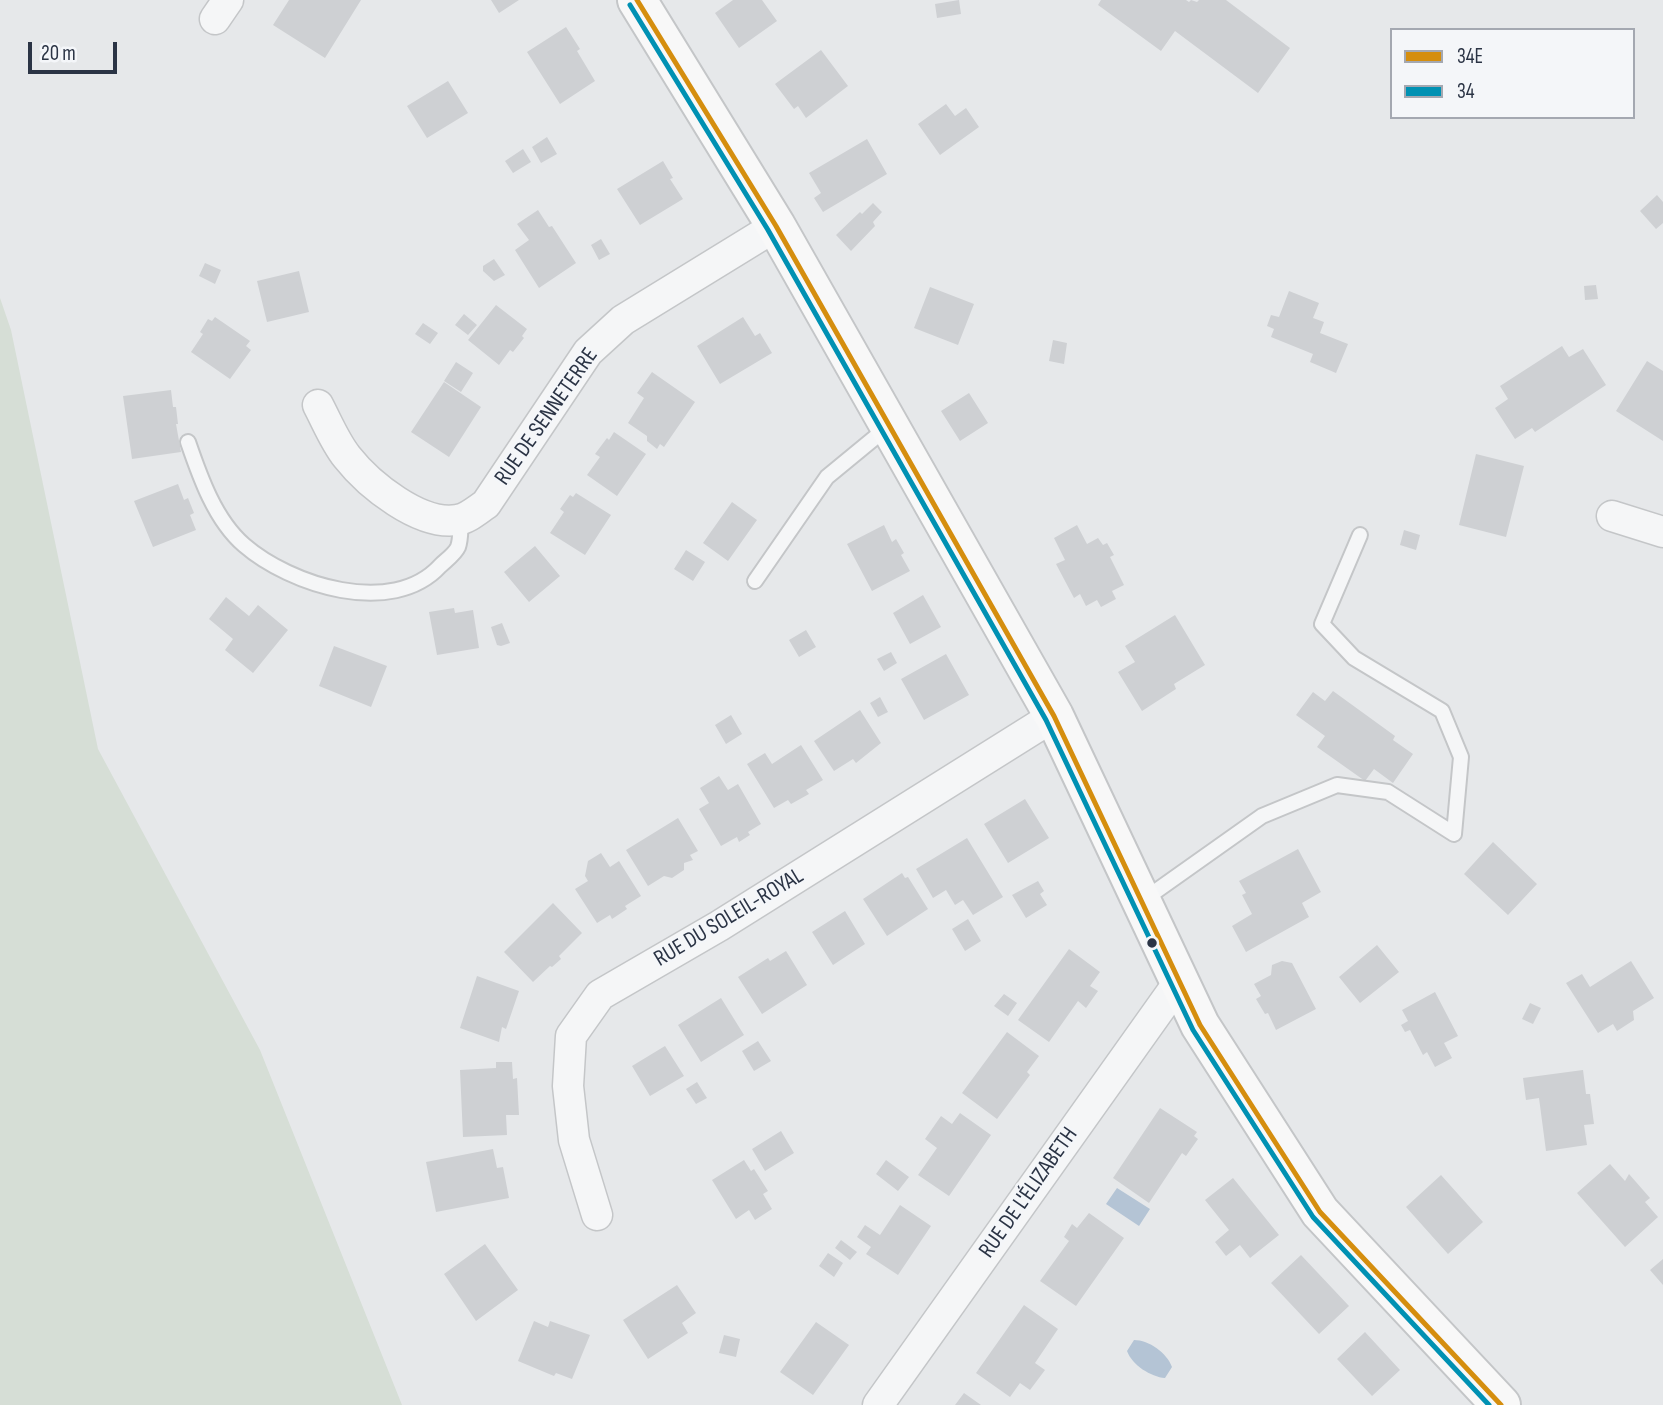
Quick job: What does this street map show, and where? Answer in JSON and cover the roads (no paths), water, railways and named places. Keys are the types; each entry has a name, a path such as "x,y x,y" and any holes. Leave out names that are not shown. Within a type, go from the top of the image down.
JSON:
{"street":[{"path":"637,0 776,226 1054,716 1200,1025 1320,1212 1502,1405"},
{"name":"RUE DE SENNETERRE","path":"461,520 486,504 588,352 623,320 776,226"},
{"path":"318,405 346,456 375,486 417,513 440,522 461,520"},
{"path":"1612,516 1663,532"},
{"name":"RUE DU SOLEIL-ROYAL","path":"597,1215 574,1140 568,1086 570,1035 600,995 719,926 1054,716"},
{"name":"RUE DE L'ÉLIZABETH","path":"878,1405 1179,982"}],"lane":[{"path":"755,581 827,477 890,425"},
{"path":"188,442 199,473 222,519 243,544 269,562 310,582 367,593 396,590 428,579 458,548 461,520"},
{"path":"1141,902 1262,816 1337,785 1388,792 1454,834 1461,757 1442,711 1354,658 1322,624 1360,536"}],"water":[{"path":"1117,1188 1150,1209 1139,1226 1106,1204"},
{"path":"1134,1340 1151,1345 1162,1352 1172,1367 1165,1378 1148,1373 1133,1361 1127,1351"}]}
